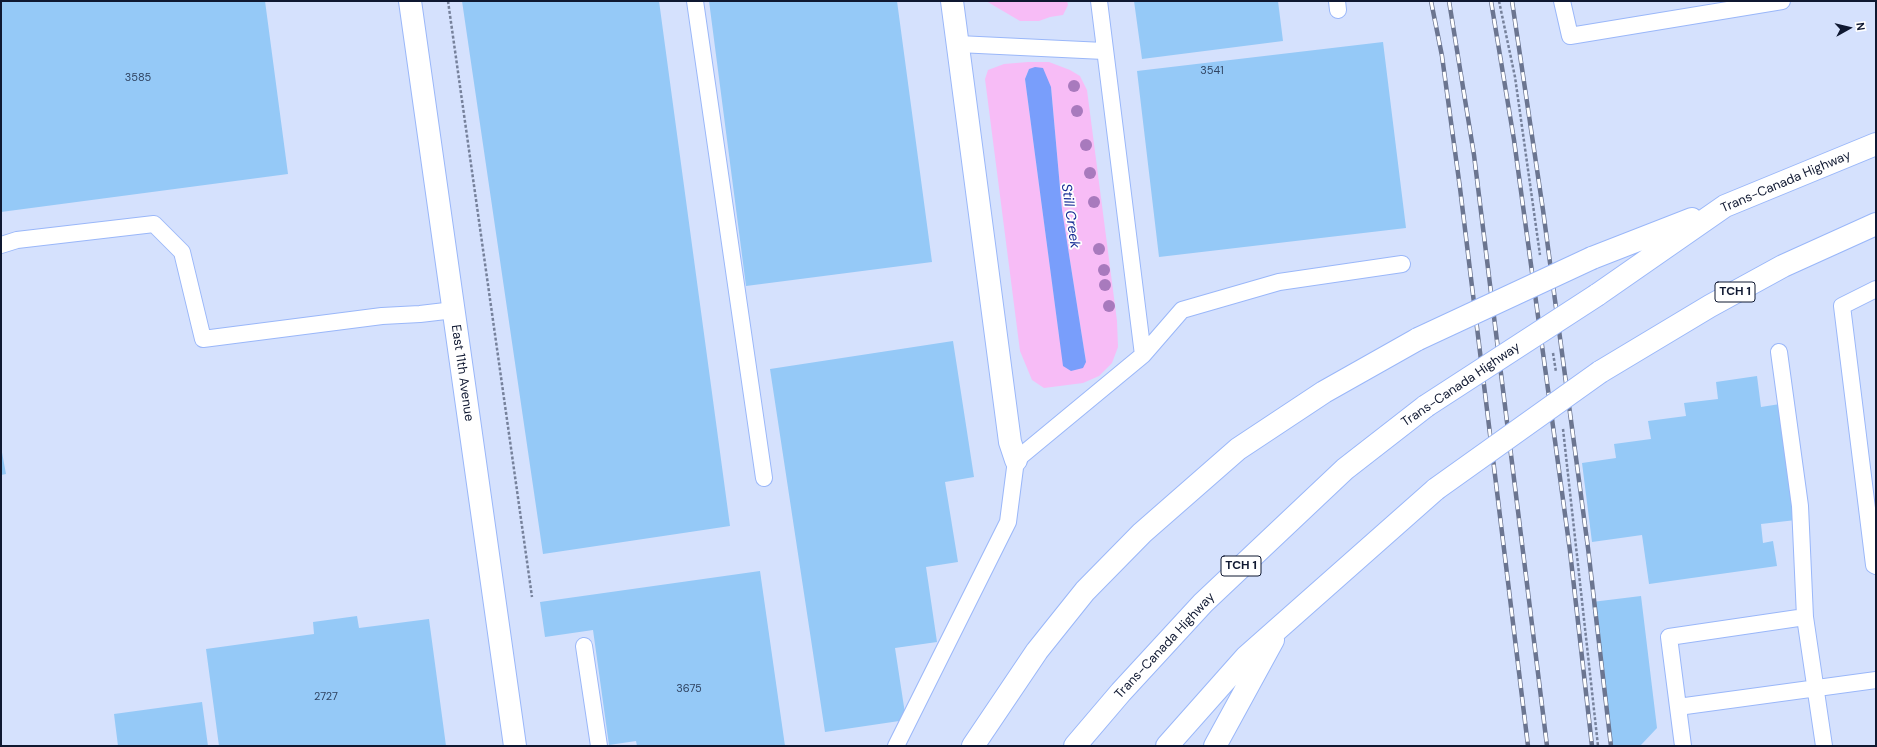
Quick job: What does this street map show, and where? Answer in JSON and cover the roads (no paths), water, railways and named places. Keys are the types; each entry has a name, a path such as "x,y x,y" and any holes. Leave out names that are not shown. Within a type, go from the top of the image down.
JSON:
{"main road":[{"name":"East 11th Avenue","path":"410,1 515,746"},
{"path":"952,1 1010,442 1016,460"},
{"name":"Trans-Canada Highway","path":"1075,746 1121,692 1203,602 1346,469 1426,406 1597,295 1725,206 1876,144"},
{"path":"973,746 1037,651 1085,591 1142,533 1238,449 1324,392 1418,339 1592,258 1725,206"},
{"name":"TCH 1","path":"1167,746 1246,657 1436,489 1600,372 1710,306 1783,266 1876,224"},
{"path":"1215,746 1280,627"}],"lane":[{"path":"695,1 764,478"},
{"path":"1099,1 1104,51 1143,355"},
{"path":"1562,1 1570,36 1782,1"},
{"path":"958,44 1104,51"},
{"path":"1,245 17,240 154,224 182,252 203,338 382,316 454,310"},
{"path":"896,746 1008,522 1016,460 1143,355 1182,310 1279,282 1402,264"},
{"path":"1876,289 1842,306 1874,565 1876,566"},
{"path":"1779,352 1800,506 1805,617 1824,746"},
{"path":"1683,746 1669,637 1805,617"},
{"path":"584,646 598,746"},
{"path":"1678,707 1876,680"}],"water":[{"path":"1035,67 1043,68 1051,87 1062,210 1086,362 1083,368 1071,371 1063,366 1025,79 1029,69"}],"railway":[{"path":"1431,1 1442,56 1460,188 1528,746"},
{"path":"1449,1 1474,155 1547,746"},
{"path":"1491,1 1514,140 1570,551 1592,746"},
{"path":"1512,1 1543,210 1588,548 1611,746"}],"water label":[{"name":"Still Creek","path":"1070,216"}]}
